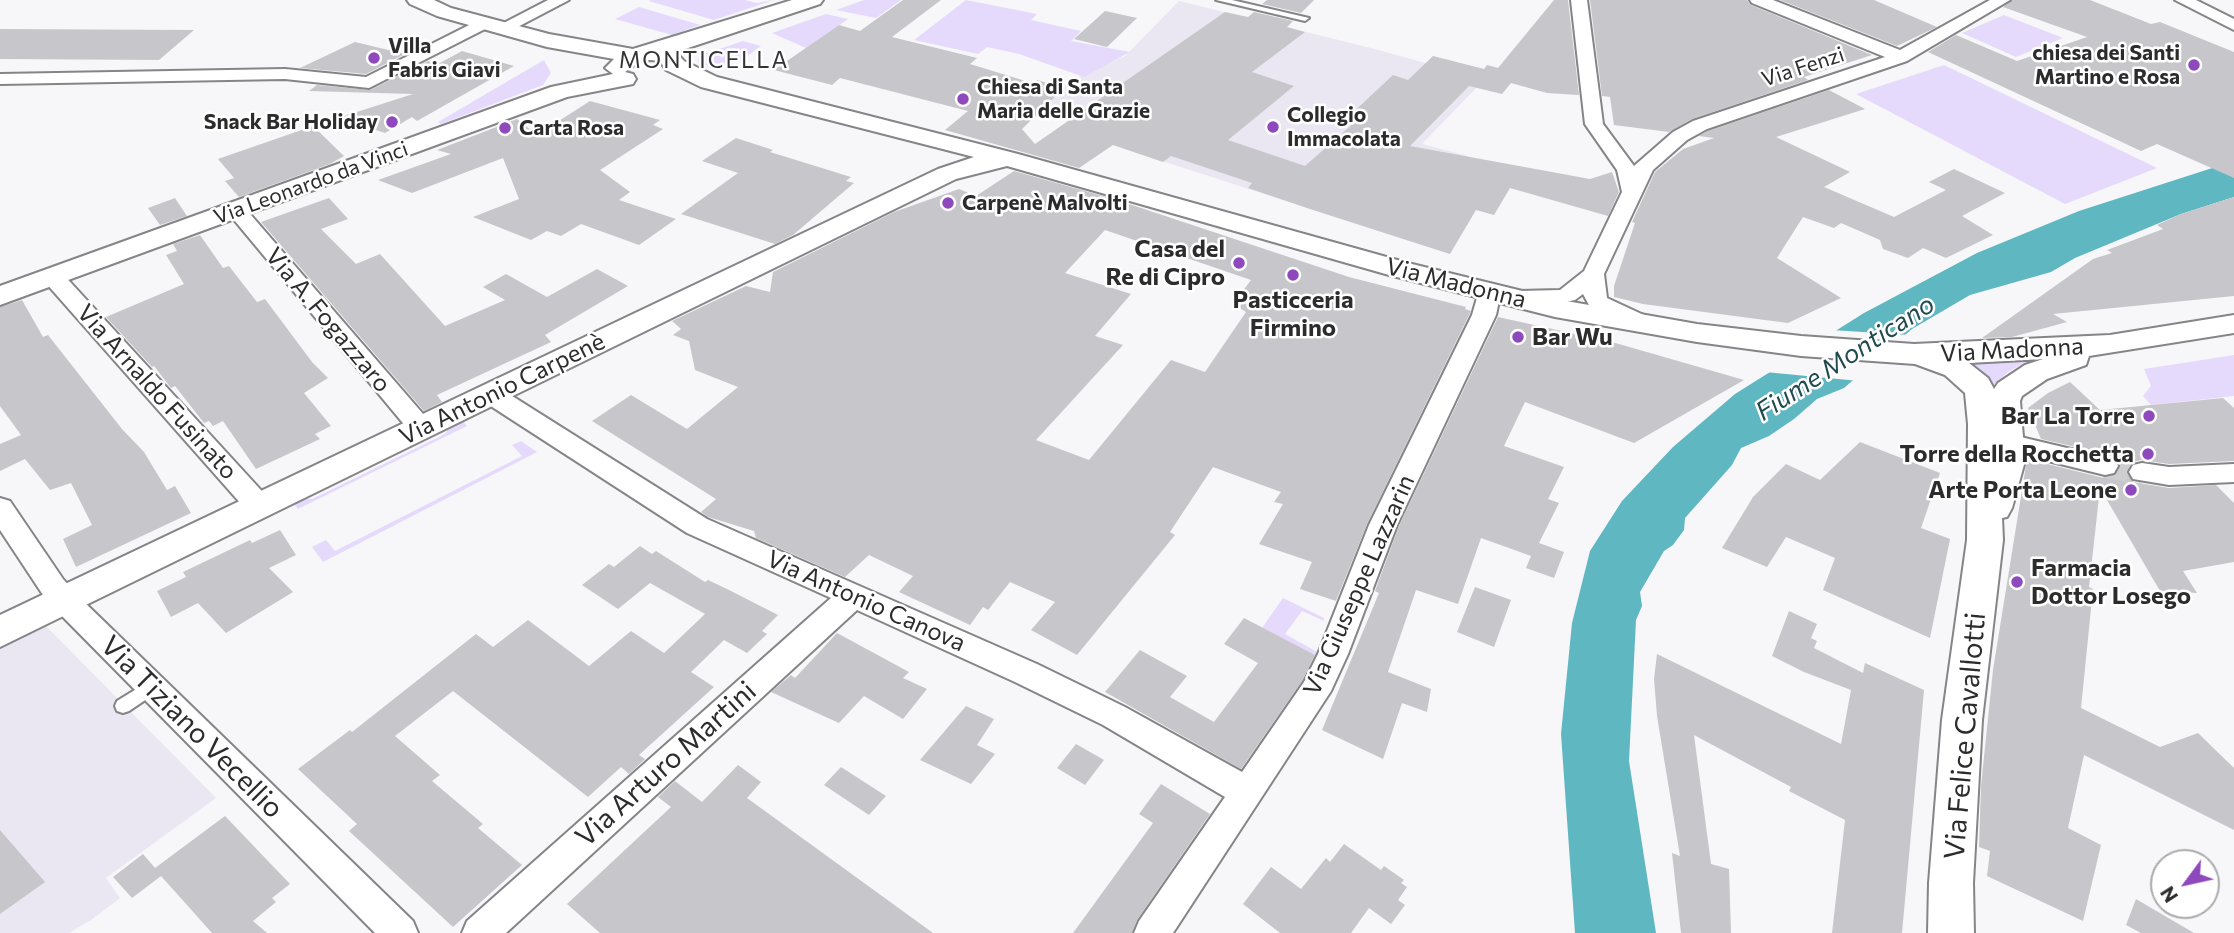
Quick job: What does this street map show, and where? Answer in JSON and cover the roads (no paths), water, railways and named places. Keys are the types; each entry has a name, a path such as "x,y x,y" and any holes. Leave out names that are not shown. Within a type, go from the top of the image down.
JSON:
{"street":[{"path":"417,0 444,12 547,40 567,51 648,67 811,1"},
{"path":"0,79 285,74 369,83 493,25 561,0"},
{"path":"1579,0 1594,124 1627,170 1631,191"},
{"path":"1758,0 1901,57"},
{"path":"2183,0 2234,25"},
{"name":"Via Fenzi","path":"1594,274 1644,167 1680,136 1700,125 1901,57 1998,1"},
{"name":"Via Madonna","path":"648,67 1009,159 1288,239 1555,308 1654,326 1801,346 1914,354 1968,366 2110,345"},
{"name":"Via Leonardo da Vinci","path":"0,296 559,93 648,67"},
{"path":"947,143 958,158 947,174"},
{"name":"Via Antonio Carpenè","path":"0,632 947,174 974,165 1009,159"},
{"name":"Via A. Fogazzaro","path":"237,211 421,428"},
{"path":"1519,298 1547,299 1567,295 1594,274"},
{"path":"1594,274 1594,294 1598,302 1623,316 1654,326"},
{"name":"Via Arnaldo Fusinato","path":"53,277 260,507"},
{"name":"Via Giuseppe Lazzarin","path":"1152,933 1315,691 1333,654 1383,525 1484,315 1490,292"},
{"path":"2110,345 2234,324"},
{"name":"Via Felice Cavallotti","path":"1985,540 2006,472 2008,443 2004,401 2009,390 2036,372 2110,345"},
{"name":"Via Felice Cavallotti","path":"1951,933 1951,883 1962,720 1985,540 1984,424 1981,393 1968,366"},
{"name":"Via Antonio Canova","path":"492,395 697,526 1114,716 1248,793"},
{"path":"2008,443 2105,466"},
{"path":"2142,472 2169,476 2234,473"},
{"name":"Via Tiziano Vecellio","path":"0,508 64,600 400,933"},
{"name":"Via Arturo Martini","path":"480,933 853,596"}],"lane":[{"path":"1220,0 1305,18"},
{"path":"123,706 151,687"}],"water":[{"name":"Fiume Monticano","path":"2234,161 2234,197 2181,214 2075,258 2051,272 1970,295 1912,329 1844,388 1817,399 1769,436 1741,448 1732,465 1685,518 1684,530 1673,545 1664,551 1640,592 1642,606 1636,620 1629,761 1656,933 1575,933 1561,734 1572,623 1590,551 1622,501 1673,447 1735,394 1864,313 1977,253 2079,211"}],"tunnel":[{"path":"2105,466 2142,472"}],"place":[{"name":"Villa Fabris Giavi","path":"374,58"},
{"name":"chiesa dei Santi Martino e Rosa","path":"2194,65"},
{"name":"Chiesa di Santa Maria delle Grazie","path":"963,99"},
{"name":"Snack Bar Holiday","path":"392,122"},
{"name":"Collegio Immacolata","path":"1273,127"},
{"name":"Carta Rosa","path":"505,128"},
{"name":"Carpenè Malvolti","path":"948,203"},
{"name":"Casa del Re di Cipro","path":"1239,263"},
{"name":"Pasticceria Firmino","path":"1293,275"},
{"name":"Bar Wu","path":"1518,337"},
{"name":"Bar La Torre","path":"2149,416"},
{"name":"Torre della Rocchetta","path":"2148,454"},
{"name":"Arte Porta Leone","path":"2131,490"},
{"name":"Farmacia Dottor Losego","path":"2017,582"}],"district":[{"name":"MONTICELLA","path":"704,60"}]}
